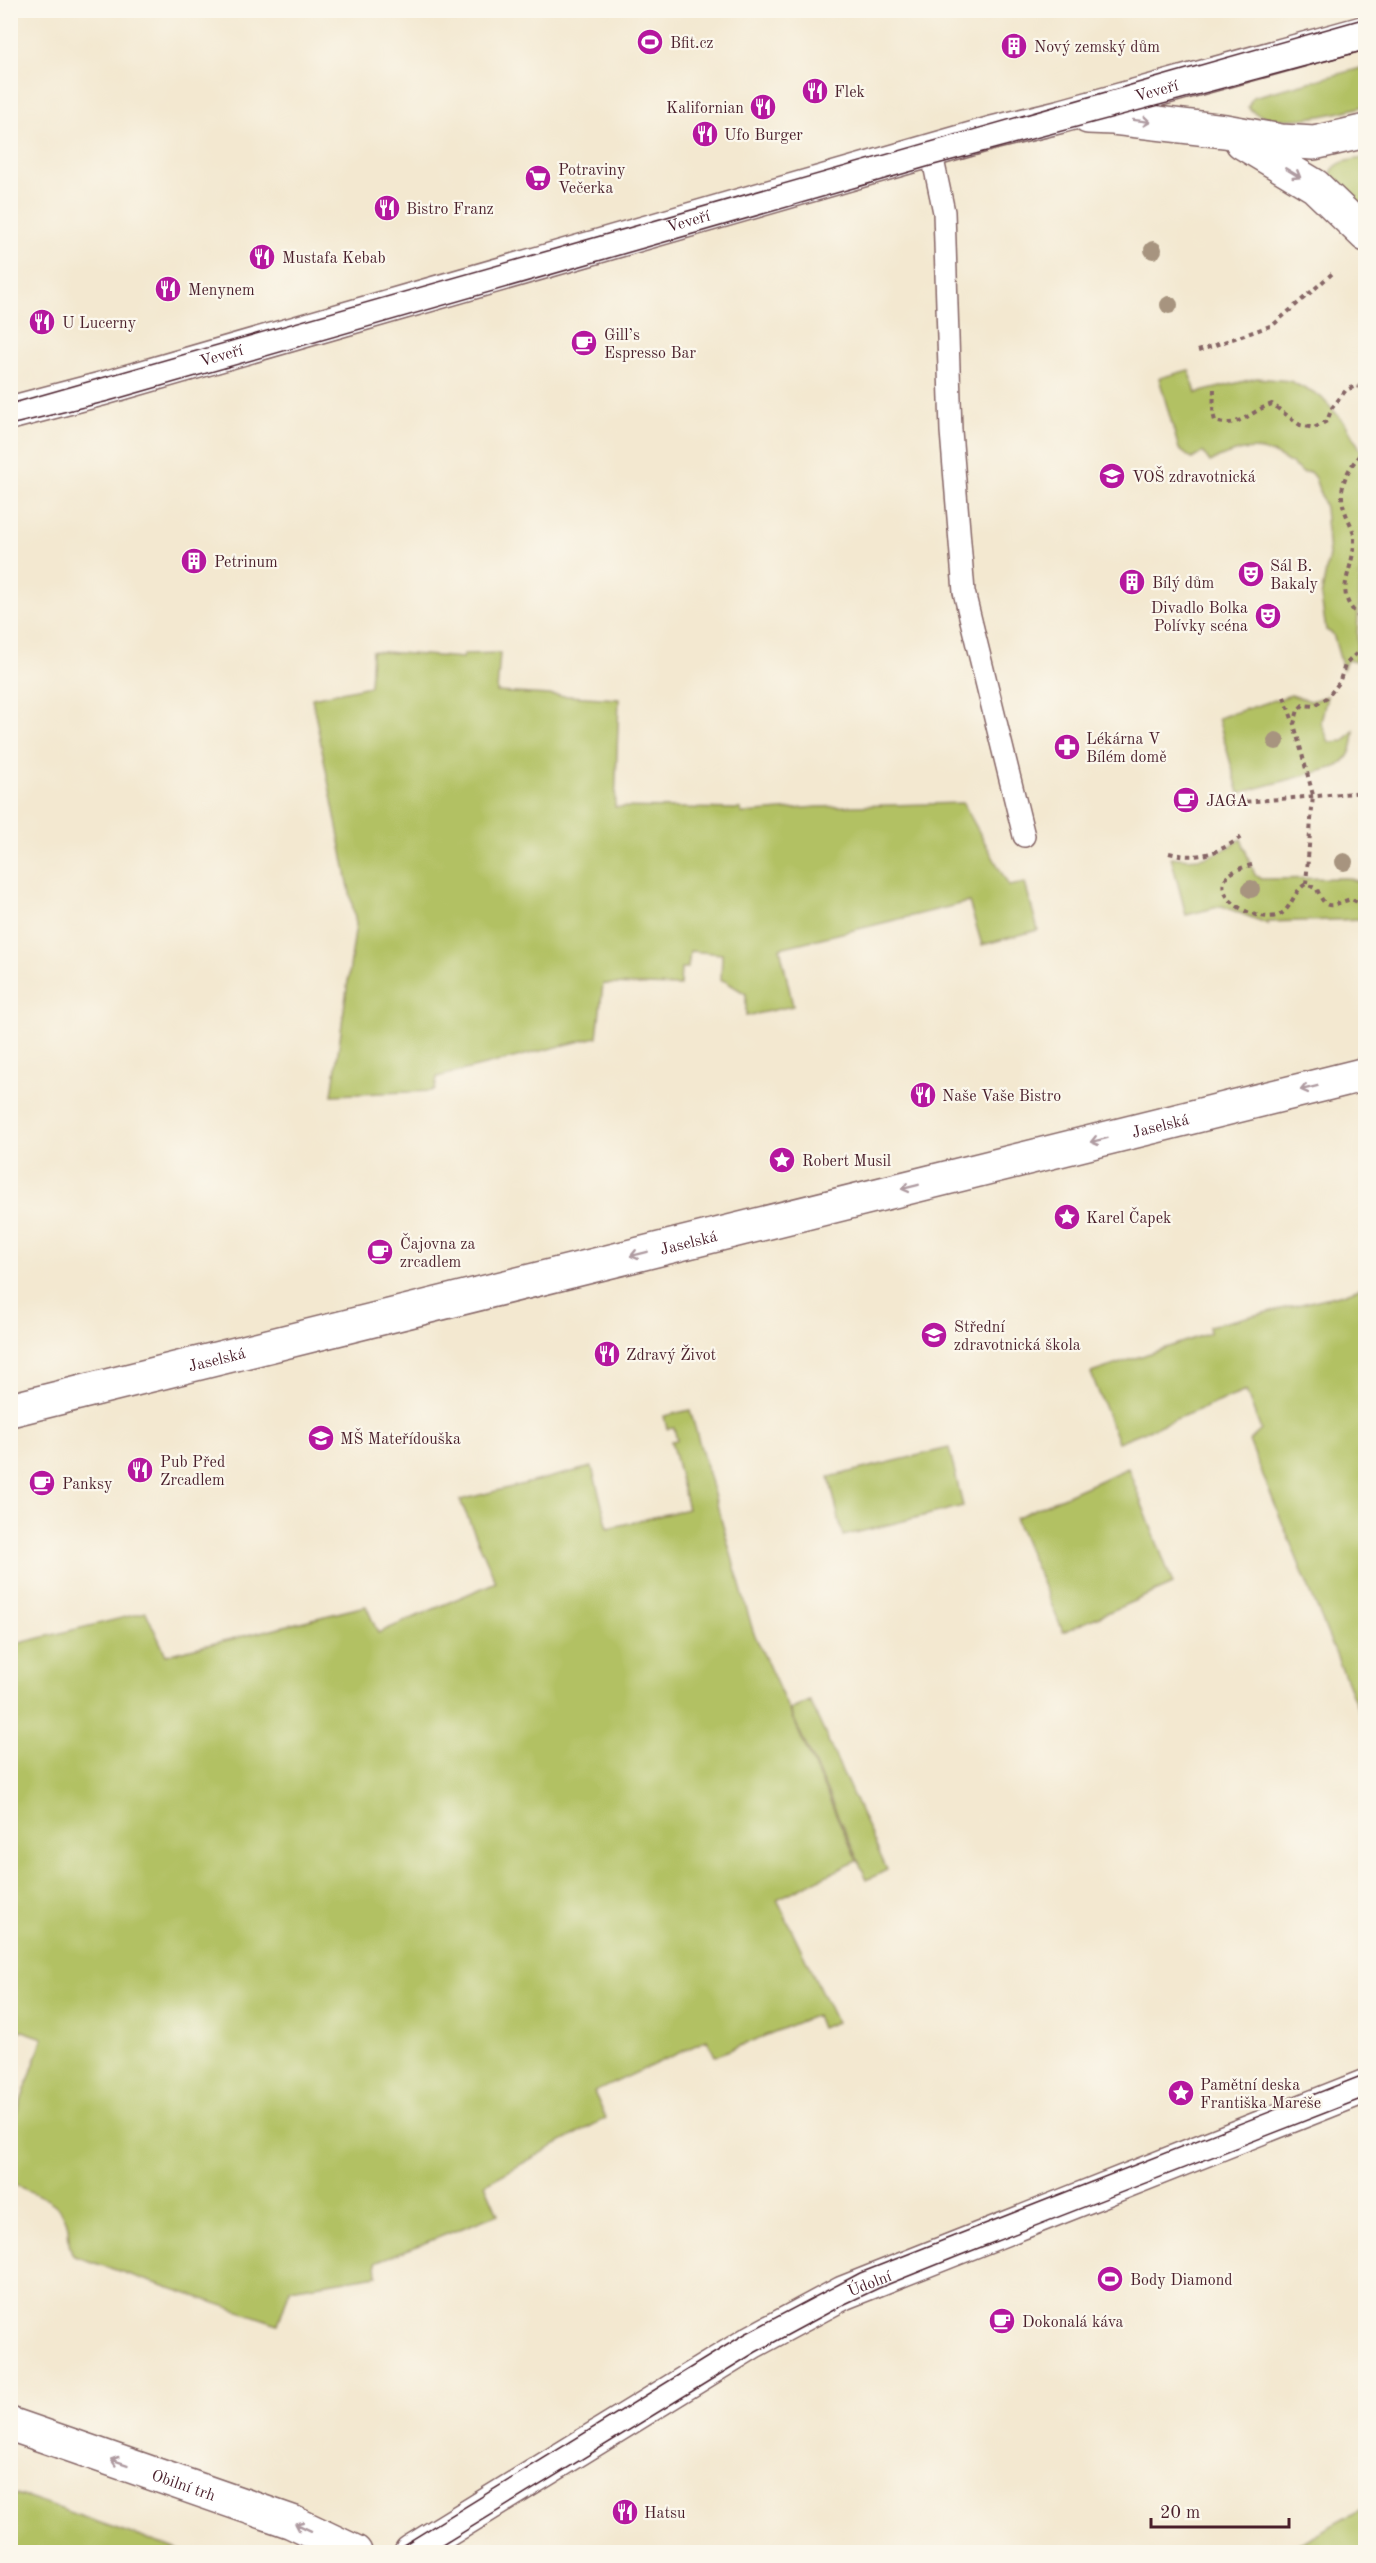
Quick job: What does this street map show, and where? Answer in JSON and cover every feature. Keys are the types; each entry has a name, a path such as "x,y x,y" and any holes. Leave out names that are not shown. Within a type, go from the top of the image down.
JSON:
{"street":[{"name":"Veveří","path":"10,413 105,388 932,150 1365,32"},
{"path":"1062,116 1113,118 1225,131 1281,141 1314,143 1365,132"},
{"path":"1225,131 1315,186 1365,236"},
{"name":"Jaselská","path":"10,1410 1365,1074"},
{"name":"Údolní","path":"411,2553 752,2342 843,2294 1365,2086"},
{"name":"Obilní trh","path":"10,2424 292,2522 355,2553"}],"lane":[{"path":"932,150 944,212 951,431 964,592 1024,836"}],"path":[{"path":"1198,351 1274,325 1335,272"},
{"path":"1214,389 1215,421 1226,425 1236,424 1259,409 1272,404 1300,425 1314,429 1327,421 1332,408 1346,390 1356,386 1365,388"},
{"path":"1365,448 1346,475 1341,489 1341,502 1354,540 1345,599 1350,610 1365,623"},
{"path":"1294,724 1298,710 1303,705 1314,705 1334,691 1345,665 1365,644"},
{"path":"1252,865 1234,869 1226,877 1223,887 1226,898 1246,911 1259,916 1271,917 1281,914 1306,884 1313,795 1294,724 1284,697"},
{"path":"1219,804 1365,792"},
{"path":"1169,854 1201,857 1225,849 1241,837"},
{"path":"1306,884 1317,889 1323,902 1328,905 1337,905 1351,899 1365,906"}],"green space":[{"path":"1365,67 1365,106 1322,116 1287,119 1258,114 1248,107 1253,97"},
{"path":"1366,158 1365,210 1333,179 1331,173 1341,163"},
{"path":"1189,370 1196,393 1257,378 1290,381 1321,397 1345,423 1362,452 1364,482 1356,662 1347,660 1343,669 1333,634 1326,630 1321,597 1329,555 1325,508 1315,478 1310,472 1303,473 1280,457 1258,449 1236,451 1210,462 1203,452 1192,459 1179,449 1159,378"},
{"path":"372,651 463,658 464,654 500,653 497,692 619,699 615,807 741,809 741,813 745,813 817,807 963,803 1009,886 1025,883 1038,930 982,945 969,902 780,948 793,1006 746,1016 746,994 721,980 722,954 690,951 688,968 681,968 680,986 603,984 597,1037 437,1077 435,1090 432,1091 332,1095 356,924 312,698 370,686"},
{"path":"1291,695 1311,701 1327,696 1321,722 1329,742 1344,741 1354,730 1352,747 1348,756 1336,767 1239,793 1218,718"},
{"path":"1241,839 1255,875 1261,879 1348,878 1359,882 1365,889 1365,919 1267,922 1268,924 1222,906 1186,915 1171,857 1191,859 1208,856 1224,850"},
{"path":"1366,1286 1365,1726 1249,1441 1261,1430 1246,1391 1118,1442 1091,1373 1210,1333 1209,1326 1343,1294"},
{"path":"690,1410 753,1631 857,1861 777,1899 836,2022 821,2028 816,2015 715,2056 707,2040 594,2092 606,2118 485,2184 498,2214 376,2262 377,2275 290,2289 278,2324 74,2256 70,2246 66,2218 61,2211 47,2199 11,2183 11,2130 43,2038 11,2027 11,1645 146,1612 166,1655 366,1606 378,1633 496,1582 460,1500 592,1467 608,1528 688,1509 671,1441 677,1440 674,1428 667,1429 664,1416"},
{"path":"949,1448 963,1506 843,1536 829,1477"},
{"path":"1128,1468 1173,1584 1063,1632 1015,1518"},
{"path":"810,1701 887,1870 867,1880 790,1710"},
{"path":"11,2492 184,2552 11,2552"},
{"path":"1365,2507 1365,2552 1288,2552 1294,2546"}],"tram line":[{"path":"10,404 1366,18"},
{"path":"10,425 109,401 934,165 1366,50"},
{"path":"392,2552 745,2334 860,2273 1366,2074"},
{"path":"431,2552 756,2352 845,2304 961,2255 1366,2097"}],"place":[{"name":"Bfit.cz","path":"650,42"},
{"name":"Nový zemský dům","path":"1014,46"},
{"name":"Flek","path":"815,91"},
{"name":"Kalifornian","path":"763,107"},
{"name":"Ufo Burger","path":"705,134"},
{"name":"Potraviny Večerka","path":"538,178"},
{"name":"Bistro Franz","path":"387,208"},
{"name":"Mustafa Kebab","path":"262,257"},
{"name":"Menynem","path":"168,289"},
{"name":"U Lucerny","path":"42,322"},
{"name":"Gill’s Espresso Bar","path":"584,343"},
{"name":"VOŠ zdravotnická","path":"1112,476"},
{"name":"Petrinum","path":"194,561"},
{"name":"Sál B. Bakaly","path":"1251,574"},
{"name":"Bílý dům","path":"1132,582"},
{"name":"Divadlo Bolka Polívky scéna","path":"1268,616"},
{"name":"Lékárna V Bílém domě","path":"1067,747"},
{"name":"JAGA","path":"1186,800"},
{"name":"Naše Vaše Bistro","path":"923,1095"},
{"name":"Robert Musil","path":"782,1160"},
{"name":"Karel Čapek","path":"1067,1217"},
{"name":"Čajovna za zrcadlem","path":"380,1252"},
{"name":"Střední zdravotnická škola","path":"934,1335"},
{"name":"Zdravý Život","path":"607,1354"},
{"name":"MŠ Mateřídouška","path":"321,1438"},
{"name":"Pub Před Zrcadlem","path":"140,1470"},
{"name":"Panksy","path":"42,1483"},
{"name":"Pamětní deska Františka Mareše","path":"1181,2093"},
{"name":"Body Diamond","path":"1110,2279"},
{"name":"Dokonalá káva","path":"1002,2321"},
{"name":"Hatsu","path":"625,2512"}]}
